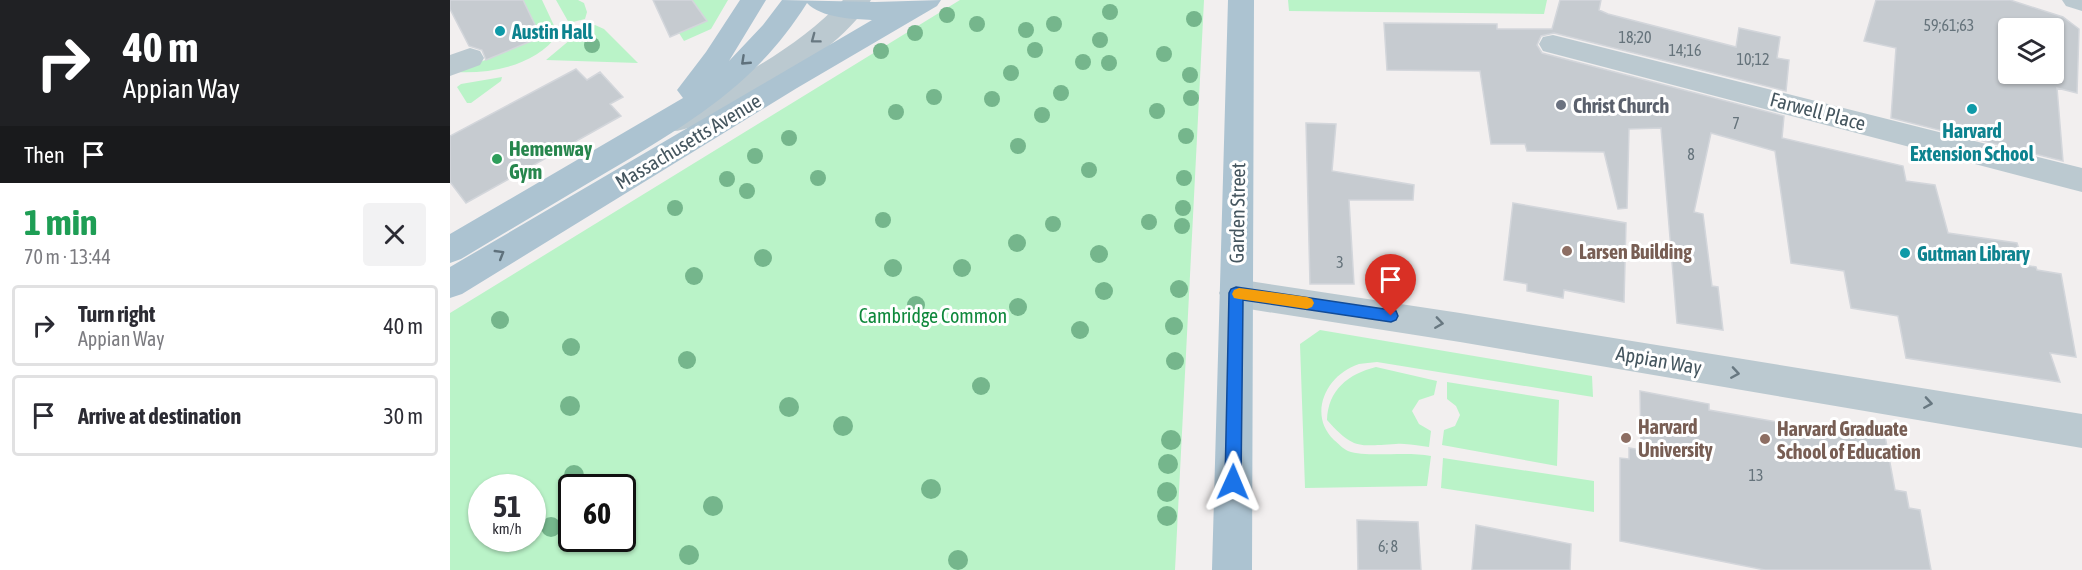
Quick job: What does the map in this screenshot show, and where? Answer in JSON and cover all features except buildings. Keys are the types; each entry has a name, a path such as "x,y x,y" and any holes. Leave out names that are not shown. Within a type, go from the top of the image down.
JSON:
{"main road":[{"path":"606,160 640,135 687,93 716,59 753,0"},
{"name":"Massachusetts Avenue","path":"450,250 663,126 700,100 746,61 774,30 796,0"},
{"path":"818,0 862,5 921,4"},
{"name":"Garden Street","path":"1232,570 1240,0"},
{"name":"Massachusetts Avenue","path":"450,284 787,81 921,4"}],"street":[{"path":"2074,0 2082,2"},
{"path":"663,126 706,107 755,81 862,5"},
{"path":"851,45 864,30 862,5"},
{"name":"Farwell Place","path":"1553,44 2082,180"},
{"name":"Appian Way","path":"1236,293 1476,328 1703,368 1934,404 2082,431"}],"green space":[{"path":"523,0 542,0 558,34 549,45 526,60 513,65 484,71 456,72 541,37"},
{"path":"556,0 578,0 584,3 587,12 585,19 569,23"},
{"path":"692,0 728,0 711,29 684,41 679,33 706,21"},
{"name":"Cambridge Common","path":"960,0 1204,0 1175,570 450,570 450,313"},
{"path":"1288,0 1547,0 1544,14 1289,11"},
{"path":"595,25 604,29 638,63 546,60 583,29"},
{"path":"502,77 501,81 471,103 467,103 457,87 461,84"},
{"path":"1320,330 1592,376 1593,397 1377,362 1359,364 1338,376 1324,396 1322,419 1326,430 1342,447 1356,453 1431,456 1427,486 1305,488 1300,344"},
{"path":"1376,367 1437,381 1434,395 1419,400 1412,411 1419,424 1431,431 1429,447 1404,444 1357,444 1344,437 1327,420 1331,400 1341,385 1357,374"},
{"path":"1447,382 1559,400 1557,466 1442,445 1444,430 1455,426 1460,415 1456,406 1447,399"},
{"path":"1443,458 1594,481 1594,512 1441,488"}],"slow traffic":[{"path":"1239,294 1307,303"}],"place":[{"name":"Austin Hall","path":"500,31"},
{"name":"Christ Church","path":"1561,105"},
{"name":"Harvard Extension School","path":"1972,109"},
{"name":"Hemenway Gym","path":"497,159"},
{"name":"Larsen Building","path":"1567,251"},
{"name":"Gutman Library","path":"1905,253"},
{"name":"Harvard University","path":"1626,438"},
{"name":"Harvard Graduate School of Education","path":"1765,439"}],"route":[{"path":"1233,482 1236,293 1391,316"}]}
